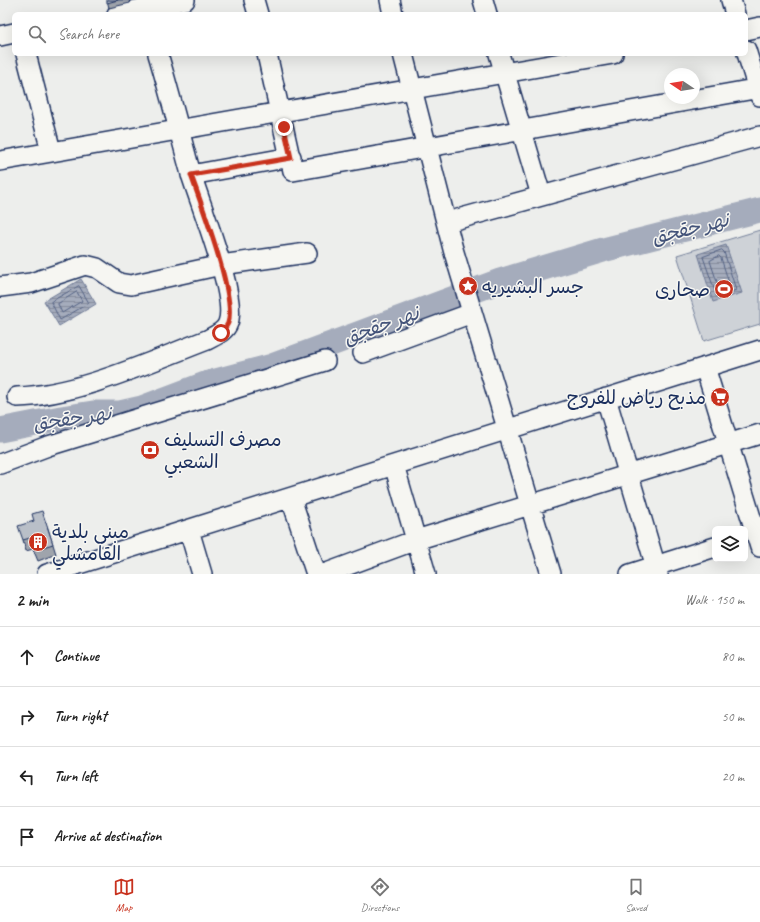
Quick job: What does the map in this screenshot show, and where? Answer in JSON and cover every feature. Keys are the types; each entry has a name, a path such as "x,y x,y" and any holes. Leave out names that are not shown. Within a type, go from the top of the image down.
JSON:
{"street":[{"path":"126,12 185,0"},
{"path":"254,0 257,12"},
{"path":"390,0 393,12"},
{"path":"483,0 486,12"},
{"path":"731,0 734,12"},
{"path":"748,30 760,27"},
{"path":"0,36 12,33"},
{"path":"27,56 51,151"},
{"path":"17,397 39,396 99,380 207,340 221,333 228,324 230,308 221,265 191,175 180,129 159,56"},
{"path":"267,56 293,171 522,130 759,91 748,56"},
{"path":"404,56 453,249 506,430 551,574"},
{"path":"500,56 541,195"},
{"path":"0,161 602,56"},
{"path":"447,222 760,136"},
{"path":"191,175 291,158"},
{"path":"0,287 31,283 85,265 97,268 119,283 131,285 221,265 307,253"},
{"path":"363,353 470,306"},
{"path":"47,574 84,569 189,530 760,350"},
{"path":"0,464 48,446 325,361"},
{"path":"705,367 730,443 755,538"},
{"path":"606,398 657,570"},
{"path":"324,574 416,540 760,434"},
{"path":"394,465 426,574"},
{"path":"291,498 316,574"},
{"path":"189,530 202,574"},
{"path":"630,574 657,570 712,548"}],"shaded area":[{"name":"صحارى","path":"760,230 760,324 704,341 677,255"}],"water":[{"path":"726,245 742,293 713,302 698,254"},
{"path":"81,279 96,304 59,326 44,301"}],"building":[{"path":"107,0 118,0 107,3"},
{"path":"42,511 53,544 34,550 30,538 23,540 18,526 34,521 32,514"}],"waterway":[{"name":"نهر جقجق","path":"0,430 93,413 120,413 142,408 208,383 272,366 500,281 603,250 760,210"}],"place":[{"name":"جسر البشيريه","path":"468,286"},
{"name":"صحارى","path":"724,289"},
{"name":"مذبح رياض للفروج","path":"720,397"},
{"name":"مصرف التسليف الشعبي","path":"150,450"},
{"name":"مبنى بلدية القامشلي","path":"38,542"}],"route":[{"path":"221,333 228,324 230,308 221,265 191,175 291,158 284,127"}]}
